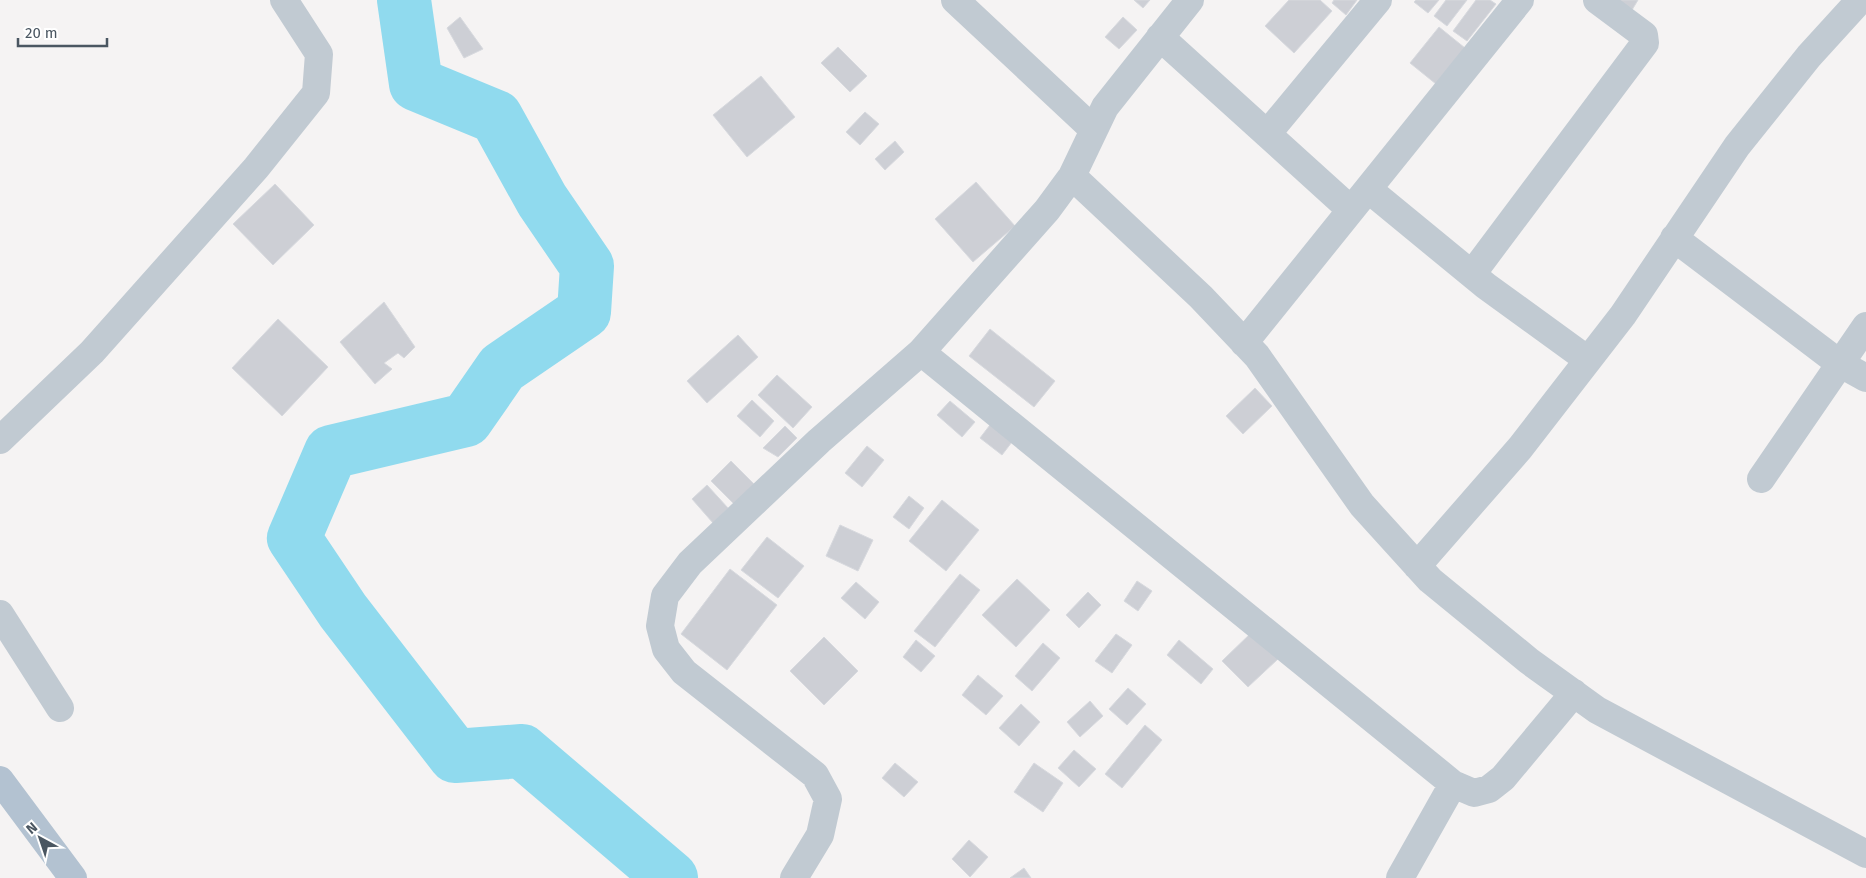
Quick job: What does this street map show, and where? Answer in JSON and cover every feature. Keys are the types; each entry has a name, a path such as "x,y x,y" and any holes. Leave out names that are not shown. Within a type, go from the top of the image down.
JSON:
{"main road":[{"path":"0,780 73,878"}],"street":[{"path":"0,440 92,352 256,168 316,93 319,54 284,0"},
{"path":"955,0 1094,130"},
{"path":"794,878 820,835 828,799 815,775 684,672 666,649 660,626 665,596 690,563 819,441 921,352 1047,210 1072,176 1105,107 1190,0"},
{"path":"1267,134 1378,0"},
{"path":"1244,343 1520,0"},
{"path":"1472,274 1645,44 1644,35 1597,0"},
{"path":"1417,566 1520,448 1623,314 1737,146 1809,56 1860,0"},
{"path":"1160,38 1351,210"},
{"path":"1072,176 1201,298 1257,356 1362,505 1430,580 1529,661 1597,710 1866,854"},
{"path":"1368,189 1472,274 1588,360"},
{"path":"1674,238 1839,363 1866,378"},
{"path":"1761,479 1866,326"},
{"path":"921,352 1453,784 1474,794 1489,789 1503,778 1574,693"},
{"path":"0,614 60,708"},
{"path":"1400,878 1453,784"}],"building":[{"path":"1134,0 1150,0 1143,8"},
{"path":"1289,0 1320,0 1332,11 1294,53 1265,26"},
{"path":"1334,0 1357,0 1346,15 1332,3"},
{"path":"1416,0 1439,0 1428,13 1414,2"},
{"path":"1446,0 1467,0 1447,26 1434,16"},
{"path":"1476,0 1490,0 1496,4 1467,41 1453,31"},
{"path":"1617,0 1638,0 1632,10"},
{"path":"460,17 483,49 464,58 447,28"},
{"path":"1123,17 1137,30 1119,49 1105,37"},
{"path":"1439,27 1465,48 1436,84 1410,63"},
{"path":"838,47 867,76 850,92 821,63"},
{"path":"761,76 795,117 747,157 713,115"},
{"path":"865,112 879,124 860,145 846,132"},
{"path":"895,141 904,152 885,170 875,159"},
{"path":"976,182 1015,226 973,262 935,219"},
{"path":"275,184 314,225 273,265 233,224"},
{"path":"384,302 415,347 404,358 398,353 384,363 392,369 375,384 340,342"},
{"path":"278,319 328,367 282,416 232,368"},
{"path":"990,329 1055,381 1034,407 969,356"},
{"path":"738,335 758,357 707,403 687,381"},
{"path":"777,375 812,407 793,428 758,395"},
{"path":"1255,388 1272,406 1243,434 1226,416"},
{"path":"752,400 774,421 760,437 737,416"},
{"path":"950,401 975,422 962,437 937,415"},
{"path":"993,421 1015,438 1002,455 980,438"},
{"path":"785,426 797,438 778,457 763,448"},
{"path":"867,446 884,460 862,487 845,473"},
{"path":"731,461 755,485 734,504 711,481"},
{"path":"707,485 728,508 713,523 692,499"},
{"path":"909,496 924,508 909,529 893,517"},
{"path":"942,500 979,530 946,571 909,541"},
{"path":"840,525 873,540 858,571 826,556"},
{"path":"767,537 804,566 778,598 741,570"},
{"path":"730,569 777,605 727,670 681,634"},
{"path":"960,574 980,590 935,647 914,631"},
{"path":"1017,579 1050,610 1016,647 982,615"},
{"path":"1137,581 1152,591 1138,611 1124,601"},
{"path":"856,582 879,602 865,619 841,598"},
{"path":"1088,592 1101,605 1079,628 1066,615"},
{"path":"1252,632 1278,659 1248,687 1222,661"},
{"path":"1116,634 1132,645 1112,673 1095,661"},
{"path":"824,637 858,671 824,705 790,671"},
{"path":"916,640 935,656 921,672 903,657"},
{"path":"1179,640 1213,669 1201,684 1167,655"},
{"path":"1043,643 1060,658 1032,691 1015,676"},
{"path":"978,675 1003,696 986,715 962,695"},
{"path":"1128,688 1146,704 1127,725 1109,709"},
{"path":"1090,701 1103,716 1080,737 1067,722"},
{"path":"1021,704 1040,722 1019,746 999,728"},
{"path":"1145,725 1162,740 1122,788 1105,774"},
{"path":"1074,750 1096,769 1079,787 1058,768"},
{"path":"895,763 918,782 904,797 882,778"},
{"path":"1034,763 1063,783 1043,812 1014,792"},
{"path":"969,840 988,857 970,877 952,859"},
{"path":"1024,868 1031,878 1010,878"}],"waterway":[{"path":"404,0 416,84 496,117 542,200 587,266 584,312 502,368 466,420 331,452 294,538 343,611 455,756 522,751 671,878"}]}
